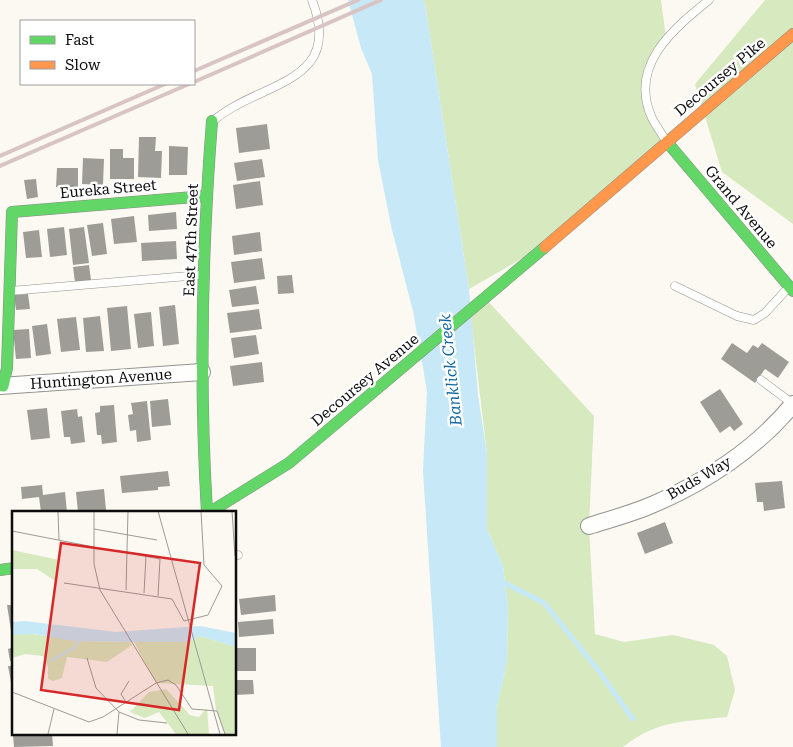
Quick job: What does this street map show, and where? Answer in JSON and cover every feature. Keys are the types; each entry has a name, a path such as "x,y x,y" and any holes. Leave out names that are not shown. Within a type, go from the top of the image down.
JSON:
{"street":[{"name":"Decoursey Pike","path":"667,142 793,34"},
{"name":"East 47th Street","path":"208,511 203,464 202,372 206,196 212,122"},
{"name":"Decoursey Avenue","path":"210,511 289,463 340,422 667,142"},
{"name":"Grand Avenue","path":"667,142 791,289"},
{"name":"Eureka Street","path":"8,291 12,212 206,196"},
{"path":"2,386 7,368 8,291"},
{"name":"Huntington Avenue","path":"2,386 202,372"},
{"name":"Buds Way","path":"589,526 653,504 687,488 738,456 781,419 793,404"}],"lane":[{"name":"East 47th Street","path":"212,122 227,109 288,81 310,62 318,52 321,29 312,0"},
{"path":"667,142 652,117 647,96 648,68 654,54 666,38 709,0"},
{"path":"8,291 204,274"},
{"path":"676,286 737,316 754,320 791,289"},
{"path":"761,380 793,404"}],"green space":[{"path":"423,0 661,0 666,38 646,83 651,117 667,142 549,243 469,289 425,4"},
{"path":"765,0 793,0 793,224 722,172 695,84"},
{"path":"485,298 594,416 589,526 595,634 624,642 673,635 714,645 727,656 735,690 727,717 672,723 648,731 623,747 497,747 497,707 507,661 508,607 503,566 487,529 487,454 470,311"}],"water":[{"name":"Banklick Creek","path":"348,0 423,0 425,4 469,289 478,395 487,454 487,529 503,566 508,607 507,661 497,707 497,747 441,747 423,471 427,391 413,311 392,230 378,160 372,74 361,48"}],"building":[{"path":"267,124 270,149 239,153 236,128"},
{"path":"139,137 156,137 155,151 162,151 161,178 138,177"},
{"path":"169,146 188,147 187,175 169,175"},
{"path":"110,149 123,149 123,158 134,158 134,179 110,179"},
{"path":"83,158 104,159 103,185 82,184"},
{"path":"262,159 265,177 237,181 234,163"},
{"path":"57,168 78,168 78,187 56,187"},
{"path":"36,179 38,197 27,199 24,180"},
{"path":"260,181 263,205 236,209 233,185"},
{"path":"176,212 177,229 149,231 148,215"},
{"path":"134,216 137,242 114,244 111,219"},
{"path":"103,223 107,254 92,256 87,225"},
{"path":"64,227 67,255 50,257 47,229"},
{"path":"84,227 89,263 73,265 69,229"},
{"path":"39,230 42,257 26,258 23,232"},
{"path":"260,232 262,251 234,255 232,236"},
{"path":"176,241 177,259 142,261 141,243"},
{"path":"262,258 265,279 234,283 231,262"},
{"path":"89,265 91,280 75,282 73,267"},
{"path":"292,275 294,293 278,294 277,276"},
{"path":"256,286 259,304 232,307 229,290"},
{"path":"28,294 30,309 16,310 14,295"},
{"path":"175,305 179,344 163,346 159,307"},
{"path":"127,306 131,349 111,351 107,308"},
{"path":"259,309 262,329 230,333 227,313"},
{"path":"151,312 154,346 138,348 134,314"},
{"path":"100,316 104,351 86,352 83,318"},
{"path":"76,317 80,350 61,352 57,319"},
{"path":"47,324 51,354 36,356 32,326"},
{"path":"29,329 31,358 16,359 13,330"},
{"path":"256,335 259,354 234,358 231,338"},
{"path":"732,343 747,353 753,345 758,348 762,343 789,362 778,378 765,369 755,383 721,359"},
{"path":"262,362 264,382 233,386 230,366"},
{"path":"720,389 743,424 734,431 730,426 720,433 700,402"},
{"path":"168,399 171,425 152,427 150,401"},
{"path":"147,401 151,440 137,442 136,430 130,431 128,415 133,414 131,403"},
{"path":"114,405 117,442 102,444 101,435 97,435 95,413 100,412 100,406"},
{"path":"47,408 50,438 31,440 27,410"},
{"path":"77,409 78,417 82,416 85,442 71,444 70,437 64,437 61,411"},
{"path":"168,471 170,486 158,487 158,490 122,493 120,476"},
{"path":"782,481 785,508 764,511 763,502 757,502 755,483"},
{"path":"42,485 43,495 65,492 67,511 41,511 39,497 22,499 21,487"},
{"path":"104,489 106,510 78,511 76,492"},
{"path":"665,522 673,543 645,554 637,533"},
{"path":"275,595 276,611 241,615 239,599"},
{"path":"7,605 12,605 12,637"},
{"path":"273,619 274,634 239,637 238,622"},
{"path":"12,648 12,661 10,661 8,649"},
{"path":"236,648 256,648 256,671 236,671"},
{"path":"8,666 12,666 11,682"},
{"path":"236,680 253,680 254,694 236,695"},
{"path":"52,734 53,746 14,747 13,735"}],"waterway":[{"path":"499,580 544,603 598,670 633,719"}],"railway":[{"path":"195,71 358,0"},
{"path":"195,82 381,0"},
{"path":"0,156 163,85"},
{"path":"0,166 187,85"}],"traffic: fast":[{"path":"207,511 202,365 204,267 212,121"},
{"path":"667,142 793,291"},
{"path":"3,386 7,368 12,212 206,196"},
{"path":"212,511 289,463 545,247"},
{"path":"0,570 12,568"}],"traffic: slow":[{"path":"545,247 793,34"}]}
